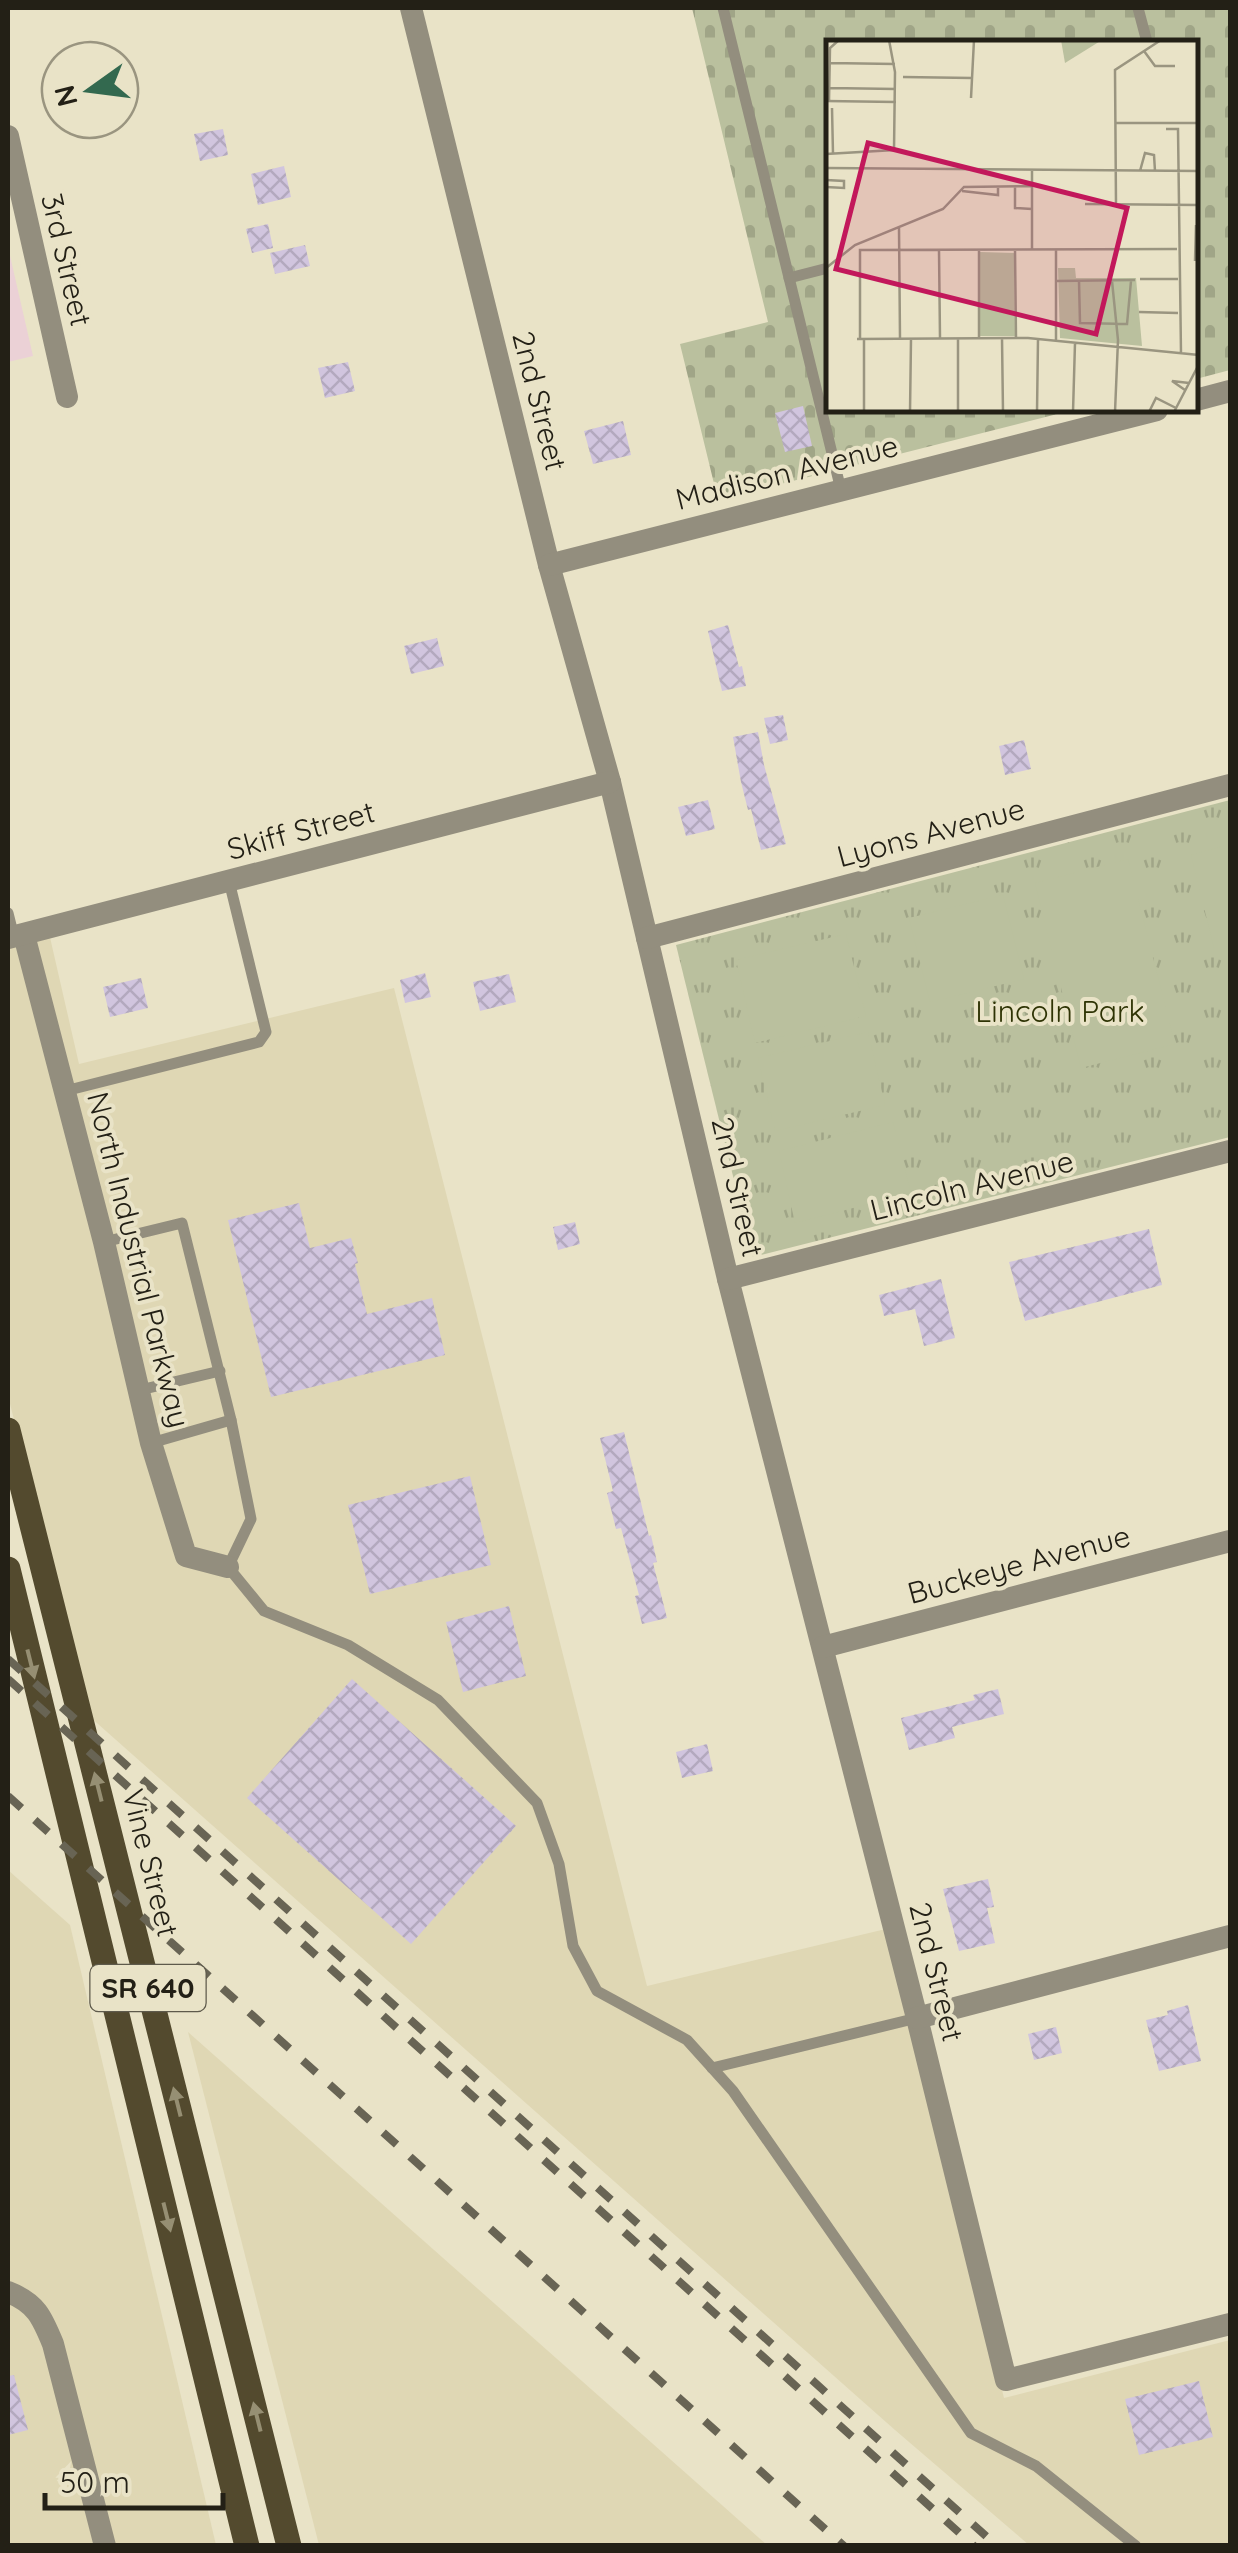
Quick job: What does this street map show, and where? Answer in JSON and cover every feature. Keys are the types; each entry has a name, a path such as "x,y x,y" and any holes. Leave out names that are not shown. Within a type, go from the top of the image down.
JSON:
{"main road":[{"name":"Vine Street","path":"8,1430 289,2546"},
{"name":"SR 640","path":"8,1569 247,2546"}],"street":[{"name":"2nd Street","path":"411,8 549,564 610,782 728,1279 1006,2380 1230,2324"},
{"name":"3rd Street","path":"8,136 67,397"},
{"path":"1198,399 1230,391"},
{"name":"Madison Avenue","path":"549,564 1149,412"},
{"name":"Skiff Street","path":"15,937 610,782"},
{"name":"Lyons Avenue","path":"647,938 1230,786"},
{"name":"North Industrial Parkway","path":"15,937 65,1091 152,1443 186,1556 228,1567"},
{"name":"Lincoln Avenue","path":"728,1279 1230,1152"},
{"name":"Buckeye Avenue","path":"823,1647 1230,1541"},
{"path":"917,2018 1230,1936"},
{"path":"8,2292 26,2299 42,2318 54,2344 105,2546"}],"lane":[{"path":"723,8 841,490"},
{"path":"1138,8 1146,40"},
{"path":"789,278 826,269"},
{"path":"65,1091 259,1042 266,1032 229,881"},
{"path":"8,913 15,937"},
{"path":"104,1242 182,1223 232,1420 251,1519 228,1567 264,1611 348,1645 438,1700 536,1803 559,1864 573,1946 597,1991 687,2040 733,2091 972,2432 1036,2466 1136,2546"},
{"path":"140,1390 220,1372"},
{"path":"152,1443 232,1420"},
{"path":"712,2068 917,2018"}],"shaded area":[{"path":"8,247 33,356 8,362"},
{"path":"49,933 79,1064 394,988 647,1986 890,1928 1004,2398 1230,2340 1230,2545 1029,2545 89,1716 8,1396 8,944"},
{"path":"8,1870 70,1925 216,2545 8,2545"},
{"path":"188,2032 767,2545 319,2545"}],"green space":[{"path":"692,8 1230,8 1230,370 1198,378 1198,40 826,40 826,412 1065,412 718,500 680,344 768,322"},
{"name":"Lincoln Park","path":"1230,800 1230,1137 753,1257 676,945"},
{"path":"1230,844 1230,966 1214,948 1191,855"},
{"path":"1128,859 1175,1044 1081,1068 1035,883"},
{"path":"1003,895 1024,979 930,1002 909,918"},
{"path":"846,934 866,1016 755,1043 736,960"},
{"path":"868,1032 885,1105 775,1131 758,1058"},
{"path":"893,1122 911,1193 795,1223 779,1151"}],"building":[{"path":"223,129 228,155 200,161 194,134"},
{"path":"284,166 291,197 258,205 251,174"},
{"path":"268,224 273,248 252,253 246,229"},
{"path":"305,245 310,266 275,274 270,253"},
{"path":"348,362 355,391 325,398 318,368"},
{"path":"803,406 812,446 785,452 775,413"},
{"path":"623,421 631,455 593,464 584,431"},
{"path":"728,625 746,686 722,691 708,631"},
{"path":"437,638 444,666 411,674 404,646"},
{"path":"783,715 788,740 770,744 764,718"},
{"path":"758,732 786,844 761,850 741,782 733,737"},
{"path":"1024,740 1031,769 1005,775 999,746"},
{"path":"708,800 715,829 686,836 678,807"},
{"path":"425,973 431,997 405,1003 400,980"},
{"path":"509,974 516,1002 480,1011 473,982"},
{"path":"141,978 148,1008 110,1017 103,987"},
{"path":"299,1203 310,1248 351,1238 367,1314 432,1298 445,1355 271,1397 228,1220"},
{"path":"575,1222 580,1244 558,1250 553,1227"},
{"path":"1149,1229 1162,1285 1025,1321 1009,1262"},
{"path":"941,1279 955,1338 924,1346 915,1309 884,1316 879,1295"},
{"path":"624,1432 651,1535 657,1562 653,1563 667,1618 642,1624 635,1596 639,1595 607,1493 613,1491 600,1438"},
{"path":"470,1476 491,1565 370,1594 348,1505"},
{"path":"509,1606 526,1676 463,1692 446,1622"},
{"path":"352,1679 516,1826 411,1944 247,1798"},
{"path":"998,1689 1004,1714 952,1727 955,1738 909,1750 901,1718 975,1700 973,1695"},
{"path":"707,1744 713,1771 682,1778 676,1752"},
{"path":"988,1879 994,1907 987,1908 995,1943 959,1951 943,1889"},
{"path":"1188,2005 1201,2061 1159,2071 1146,2020"},
{"path":"1056,2027 1062,2053 1034,2060 1028,2034"},
{"path":"14,2375 28,2430 8,2435 8,2376"},
{"path":"1199,2381 1213,2437 1139,2455 1125,2399"}],"railway":[{"path":"8,1659 997,2546"},
{"path":"8,1679 974,2546"},
{"path":"8,1796 844,2546"}]}
